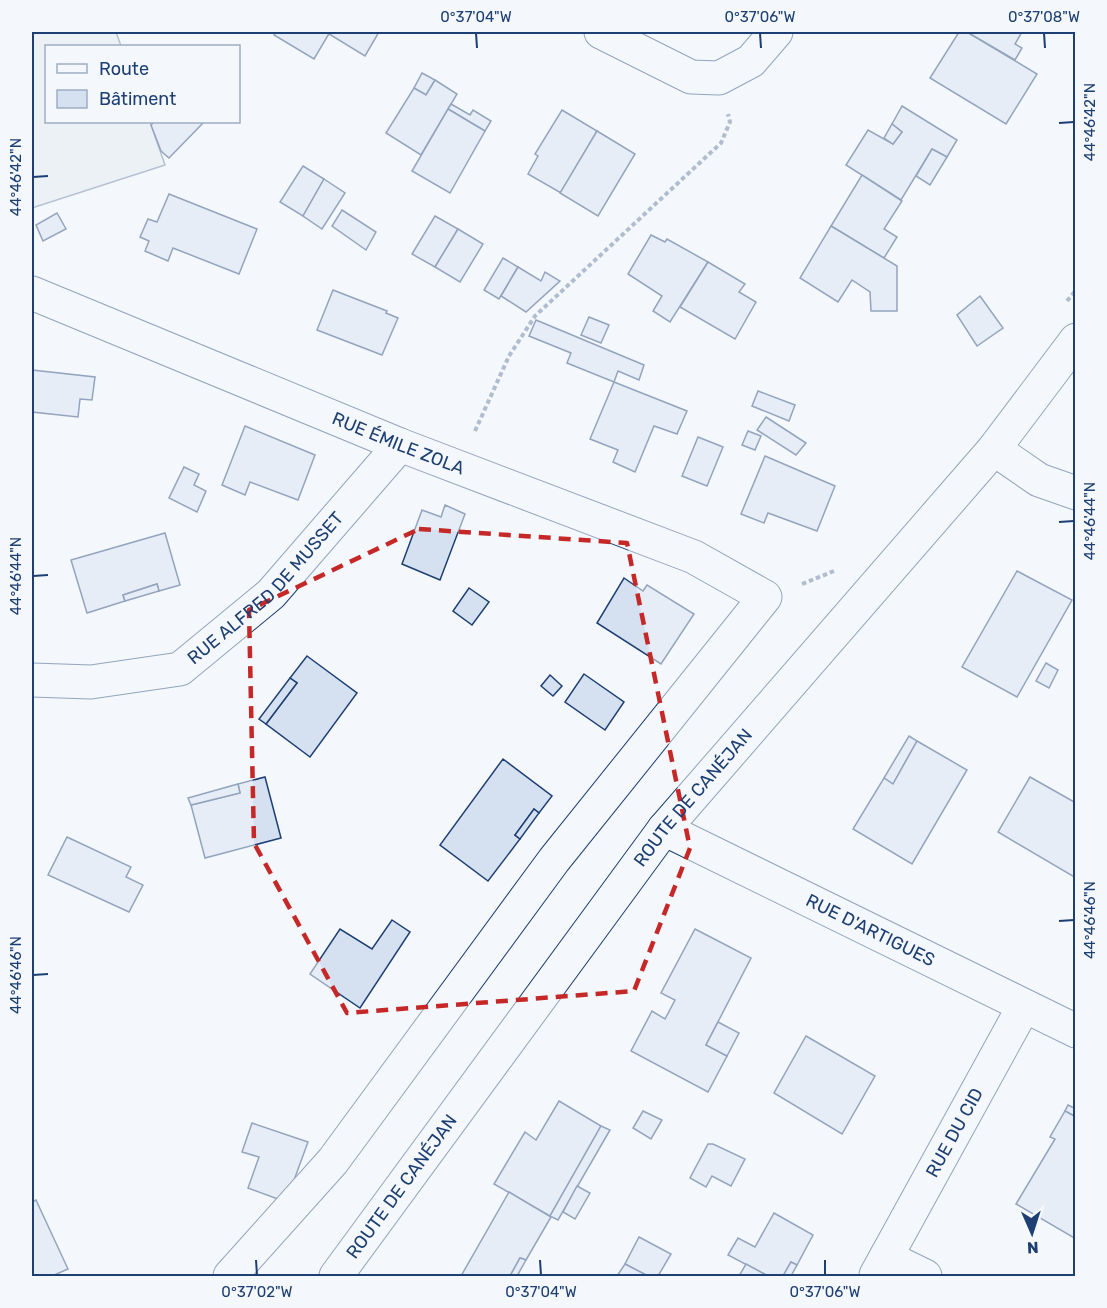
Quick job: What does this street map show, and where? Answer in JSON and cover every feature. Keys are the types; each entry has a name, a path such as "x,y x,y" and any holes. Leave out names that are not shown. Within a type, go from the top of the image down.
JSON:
{"street":[{"path":"601,32 691,77 719,78 751,61 776,32"},
{"name":"RUE ÉMILE ZOLA","path":"32,293 400,445 694,557 765,597 554,860 333,1161 230,1276"},
{"name":"ROUTE DE CANÉJAN","path":"336,1276 664,829 994,449 1076,340"},
{"name":"RUE ALFRED DE MUSSET","path":"32,680 91,682 180,669 271,594 400,445"},
{"path":"994,449 1039,480 1076,493"},
{"name":"RUE D'ARTIGUES","path":"664,829 1076,1031"},
{"name":"RUE DU CID","path":"880,1267 1024,1006"},
{"path":"880,1267 925,1276"}],"path":[{"path":"459,468 509,356 535,316 721,143"}],"highlighted area":[{"path":"419,529 627,543 690,848 634,991 347,1013 254,843 249,610"}],"shaded area":[{"path":"32,32 116,32 121,45 45,45 45,123 150,123 165,165 32,208"}],"building":[{"path":"276,32 330,32 314,59 274,35"},
{"path":"330,32 379,32 365,56 329,34"},
{"path":"959,32 967,32 1037,74 1006,124 930,78"},
{"path":"967,32 1022,32 1015,44 1022,48 1015,60"},
{"path":"422,73 435,80 426,95 414,88"},
{"path":"435,80 457,94 421,155 386,133 414,88 426,95"},
{"path":"451,104 470,115 473,110 491,121 485,131 448,109"},
{"path":"902,106 957,140 947,157 932,149 901,200 846,165 868,130 893,144 902,132 892,124"},
{"path":"448,109 485,131 450,193 412,171"},
{"path":"562,110 597,131 561,193 528,174 538,156 535,154"},
{"path":"153,123 203,123 169,158 161,151 151,125"},
{"path":"892,124 902,132 893,144 884,138"},
{"path":"597,131 635,154 598,216 560,193"},
{"path":"932,149 947,157 930,185 916,176"},
{"path":"303,166 324,179 303,216 280,202"},
{"path":"862,175 902,201 884,229 897,237 884,258 831,226"},
{"path":"324,179 345,193 322,229 303,216"},
{"path":"169,194 257,229 239,274 173,248 168,261 145,251 149,241 140,237 148,219 157,222"},
{"path":"342,210 376,232 366,250 332,226"},
{"path":"57,213 66,229 43,241 36,225"},
{"path":"435,216 458,229 435,267 412,254"},
{"path":"831,226 897,266 897,311 871,311 870,292 852,280 838,302 800,278"},
{"path":"458,229 483,244 460,282 435,267"},
{"path":"651,235 665,242 667,239 708,262 670,322 653,311 662,296 628,274"},
{"path":"503,258 518,267 499,299 484,290"},
{"path":"708,262 745,284 739,292 756,302 735,339 680,307"},
{"path":"518,267 541,281 545,272 560,281 526,312 501,296"},
{"path":"333,290 387,311 386,313 398,318 382,355 317,330"},
{"path":"980,296 1003,328 977,346 957,315"},
{"path":"589,317 609,325 601,343 581,335"},
{"path":"536,320 644,365 639,380 618,371 614,382 567,363 571,353 529,336"},
{"path":"32,370 95,377 92,400 80,399 78,417 32,412"},
{"path":"614,382 687,411 677,434 654,426 635,472 613,462 618,450 590,439"},
{"path":"758,391 795,405 789,421 752,406"},
{"path":"766,417 806,443 796,455 757,430"},
{"path":"245,426 315,455 298,500 250,482 245,495 222,485"},
{"path":"748,431 761,436 755,450 742,445"},
{"path":"698,437 723,447 707,486 682,476"},
{"path":"765,456 835,486 817,531 768,513 764,523 741,514"},
{"path":"184,467 199,474 194,485 206,491 197,512 169,498"},
{"path":"445,505 465,514 440,580 402,564 422,510 441,517"},
{"path":"165,533 180,585 159,591 157,584 123,595 125,601 87,613 71,560"},
{"path":"1017,571 1072,600 1017,697 962,667"},
{"path":"624,578 643,591 647,585 694,614 661,664 597,623"},
{"path":"157,584 159,591 125,601 123,595"},
{"path":"469,588 489,602 472,625 453,611"},
{"path":"307,656 357,693 310,757 266,724 297,683 290,678"},
{"path":"1046,663 1058,670 1049,688 1036,681"},
{"path":"584,674 624,702 605,730 565,702"},
{"path":"550,675 562,686 553,696 541,686"},
{"path":"290,678 297,683 266,724 259,719"},
{"path":"909,736 917,741 893,784 884,778"},
{"path":"917,741 967,770 912,864 853,829 884,778 893,784"},
{"path":"503,759 552,796 539,813 534,809 515,835 520,839 488,881 440,845"},
{"path":"265,777 281,838 205,858 191,805 240,793 238,784"},
{"path":"1030,777 1076,803 1076,878 998,832"},
{"path":"238,784 240,793 191,805 188,798"},
{"path":"534,809 539,813 520,839 515,835"},
{"path":"67,837 131,867 126,877 143,885 129,912 48,875"},
{"path":"392,920 410,932 360,1008 310,974 340,929 372,949"},
{"path":"695,929 751,958 706,1045 727,1056 708,1092 631,1051 652,1011 665,1019 675,1000 661,993"},
{"path":"718,1022 739,1033 727,1056 706,1045"},
{"path":"806,1036 875,1076 842,1134 774,1093"},
{"path":"559,1101 601,1126 550,1216 494,1184 525,1132 536,1140"},
{"path":"1068,1105 1076,1109 1076,1117 1065,1111"},
{"path":"643,1111 662,1120 651,1139 633,1128"},
{"path":"1065,1111 1076,1117 1076,1239 1016,1204 1055,1139 1050,1137"},
{"path":"252,1123 308,1142 286,1202 248,1188 259,1157 242,1152"},
{"path":"601,1126 610,1130 558,1220 550,1216"},
{"path":"708,1144 713,1144 745,1159 731,1186 712,1176 706,1187 690,1178"},
{"path":"577,1186 590,1193 575,1219 563,1212"},
{"path":"509,1192 551,1217 526,1260 520,1258 510,1276 461,1276"},
{"path":"36,1200 68,1269 52,1276 32,1276 32,1202"},
{"path":"774,1213 813,1235 797,1265 791,1262 783,1276 768,1276 728,1255 738,1238 755,1247"},
{"path":"639,1237 671,1254 658,1276 648,1276 625,1264"},
{"path":"520,1258 526,1260 517,1276 510,1276"},
{"path":"791,1262 797,1265 791,1276 783,1276"},
{"path":"625,1264 648,1276 617,1276"},
{"path":"746,1264 768,1276 739,1276"}]}
